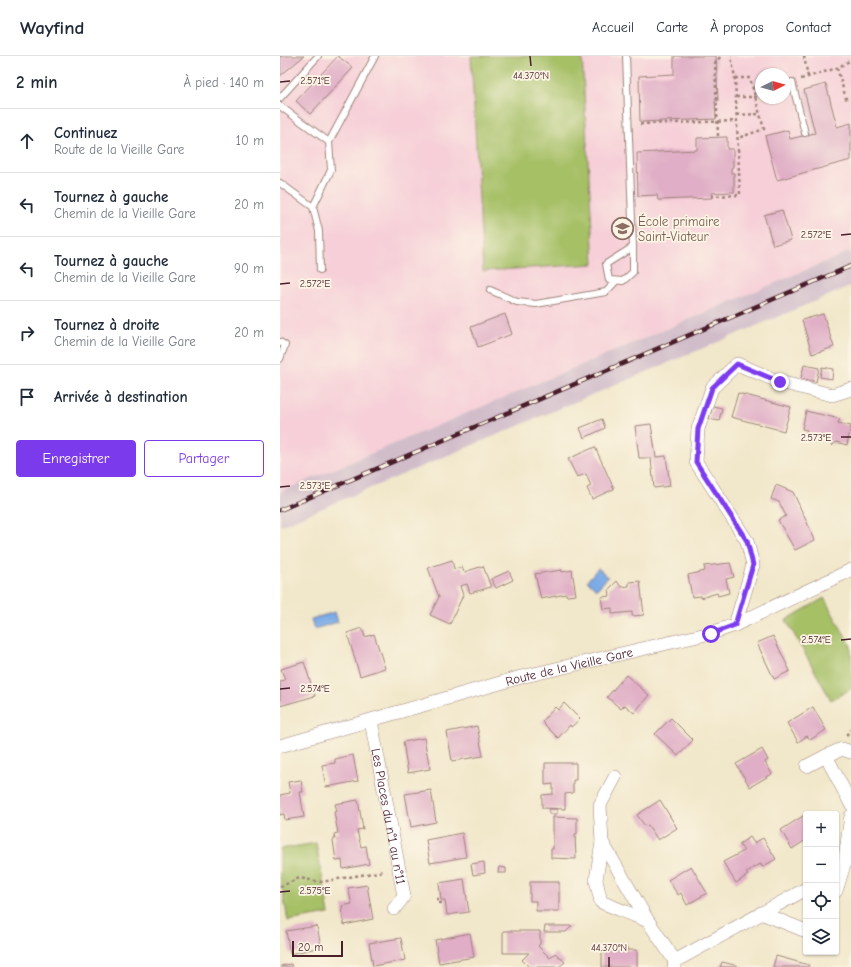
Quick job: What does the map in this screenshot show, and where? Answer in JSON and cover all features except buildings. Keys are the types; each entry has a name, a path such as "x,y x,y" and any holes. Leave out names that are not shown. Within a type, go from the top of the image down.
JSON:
{"street":[{"path":"735,625 753,565 747,541 696,462 698,429 712,388 737,364 780,382 832,395 851,389"},
{"name":"Route de la Vieille Gare","path":"280,746 521,677 711,634 735,625 772,606 851,570"},
{"name":"Les Places du n°1 au n°11","path":"371,721 404,896 394,909"},
{"path":"807,766 842,749 851,752"},
{"path":"826,756 851,804"},
{"path":"615,777 600,805 602,842 596,880 601,902 648,922"},
{"path":"837,883 851,816"},
{"path":"602,842 648,922 675,964 761,913 803,891"},
{"path":"761,913 803,929"}],"lane":[{"path":"280,98 318,56"},
{"path":"313,207 331,170 329,142 375,56"},
{"path":"626,56 633,272 623,281 610,280 606,264 632,247"},
{"path":"792,82 805,133"},
{"path":"280,106 329,142"},
{"path":"280,183 313,207 319,231 320,270"},
{"path":"490,290 517,302 536,304 606,292 616,281"},
{"path":"280,342 285,345 280,359"}],"path":[{"path":"718,136 715,63 721,56"},
{"path":"711,196 740,195 735,78 731,56"},
{"path":"804,56 808,77"},
{"path":"792,82 837,68 851,60"},
{"path":"837,68 846,102"},
{"path":"735,78 750,78 755,97 736,97"},
{"path":"738,138 764,129 757,104"},
{"path":"737,115 759,114"},
{"path":"640,124 737,121"},
{"path":"280,887 299,878 321,882 399,869"},
{"path":"436,899 439,899 440,904 444,903 443,900"}],"shaded area":[{"name":"École primaire Saint-Viateur","path":"280,56 851,56 851,251 280,492"},
{"path":"851,251 851,286 280,526 280,492"}],"green space":[{"path":"471,56 582,56 594,264 483,271"},
{"path":"824,598 851,646 851,689 831,700 786,620"},
{"path":"316,843 329,914 288,921 280,875 280,849"}],"water":[{"path":"598,568 608,577 597,589 587,581"},
{"path":"335,612 338,622 314,629 311,619"}],"railway":[{"path":"280,510 851,266"}],"place":[{"name":"École primaire Saint-Viateur","path":"623,228"}],"route":[{"path":"711,634 735,625 753,565 747,541 696,462 698,429 712,388 737,364 780,382"}]}
